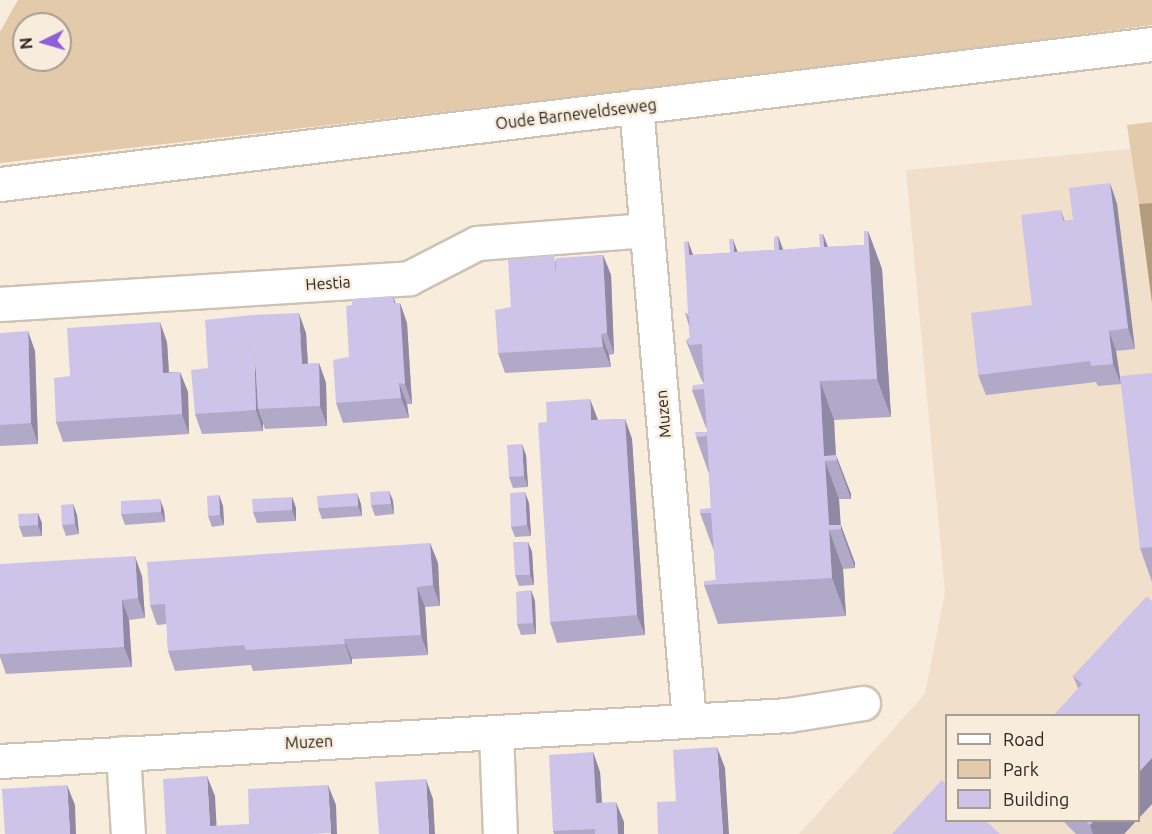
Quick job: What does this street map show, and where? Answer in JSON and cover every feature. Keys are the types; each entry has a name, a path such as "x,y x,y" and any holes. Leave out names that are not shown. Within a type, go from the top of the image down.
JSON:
{"street":[{"name":"Oude Barneveldseweg","path":"0,184 1152,44"},
{"name":"Muzen","path":"636,106 689,721"},
{"name":"Hestia","path":"0,304 409,278 477,243 647,230"},
{"name":"Muzen","path":"0,761 788,715 864,703"},
{"path":"496,732 500,834"},
{"path":"123,753 128,834"}],"shaded area":[{"path":"1140,148 1152,234 1152,834 799,834 925,694 945,592 906,170"},
{"path":"1152,203 1152,303 1139,204"}],"green space":[{"path":"18,0 1152,0 1152,25 874,62 0,163 0,32"},
{"path":"1152,122 1152,203 1139,204 1127,125"}],"building":[{"path":"1110,183 1128,328 1109,331 1113,364 1091,366 1090,361 978,375 971,313 1032,305 1021,215 1061,210 1063,221 1073,220 1069,188"},
{"path":"864,231 868,231 877,379 820,381 824,456 836,455 837,460 825,461 829,525 841,525 841,529 829,530 832,578 704,585 704,581 716,580 711,513 700,513 700,509 711,508 707,436 696,437 695,432 707,432 704,389 692,390 693,385 704,384 702,344 690,345 686,341 690,337 689,317 685,313 688,313 684,242 688,241 689,255 730,253 729,239 733,239 734,252 774,250 774,237 778,236 779,250 820,247 819,234 823,234 824,247 864,245"},
{"path":"554,255 556,275 556,258 603,255 607,333 601,334 603,347 498,353 495,310 511,307 508,260"},
{"path":"393,296 394,303 400,303 405,384 399,383 401,398 336,403 333,360 349,357 346,306 352,305 352,299"},
{"path":"299,313 302,364 319,363 320,406 258,409 254,339 256,410 195,414 191,370 208,368 205,320"},
{"path":"160,322 163,373 180,372 182,414 56,422 54,378 70,376 67,328"},
{"path":"28,331 31,423 0,425 0,333"},
{"path":"1152,373 1152,547 1140,548 1120,376"},
{"path":"590,399 591,420 625,419 637,615 550,622 538,423 547,422 546,402"},
{"path":"522,444 524,476 509,477 507,445"},
{"path":"389,491 391,504 371,505 370,492"},
{"path":"525,492 527,525 511,527 510,493"},
{"path":"357,493 358,506 318,508 317,496"},
{"path":"219,495 220,515 208,516 207,496"},
{"path":"292,497 292,510 253,512 252,499"},
{"path":"160,499 161,512 121,514 121,501"},
{"path":"73,504 75,524 62,525 61,505"},
{"path":"38,513 38,525 19,526 18,514"},
{"path":"513,542 528,542 530,575 515,575"},
{"path":"430,543 433,585 417,587 421,635 344,639 345,644 246,650 244,645 168,651 165,604 150,605 147,562"},
{"path":"135,556 138,598 122,600 124,647 0,654 0,564"},
{"path":"531,590 533,623 517,624 516,592"},
{"path":"1147,596 1152,601 1152,758 1140,771 1140,714 1055,714 1082,684 1073,676"},
{"path":"717,747 723,834 658,834 657,802 676,801 673,750"},
{"path":"593,752 596,803 616,802 618,834 595,834 595,829 553,831 549,755"},
{"path":"207,776 210,826 249,824 248,789 328,785 331,833 166,834 163,779"},
{"path":"426,779 429,834 379,834 375,782"},
{"path":"942,780 945,783 945,822 987,822 1000,834 892,834"},
{"path":"67,785 70,834 5,834 2,789"}]}
